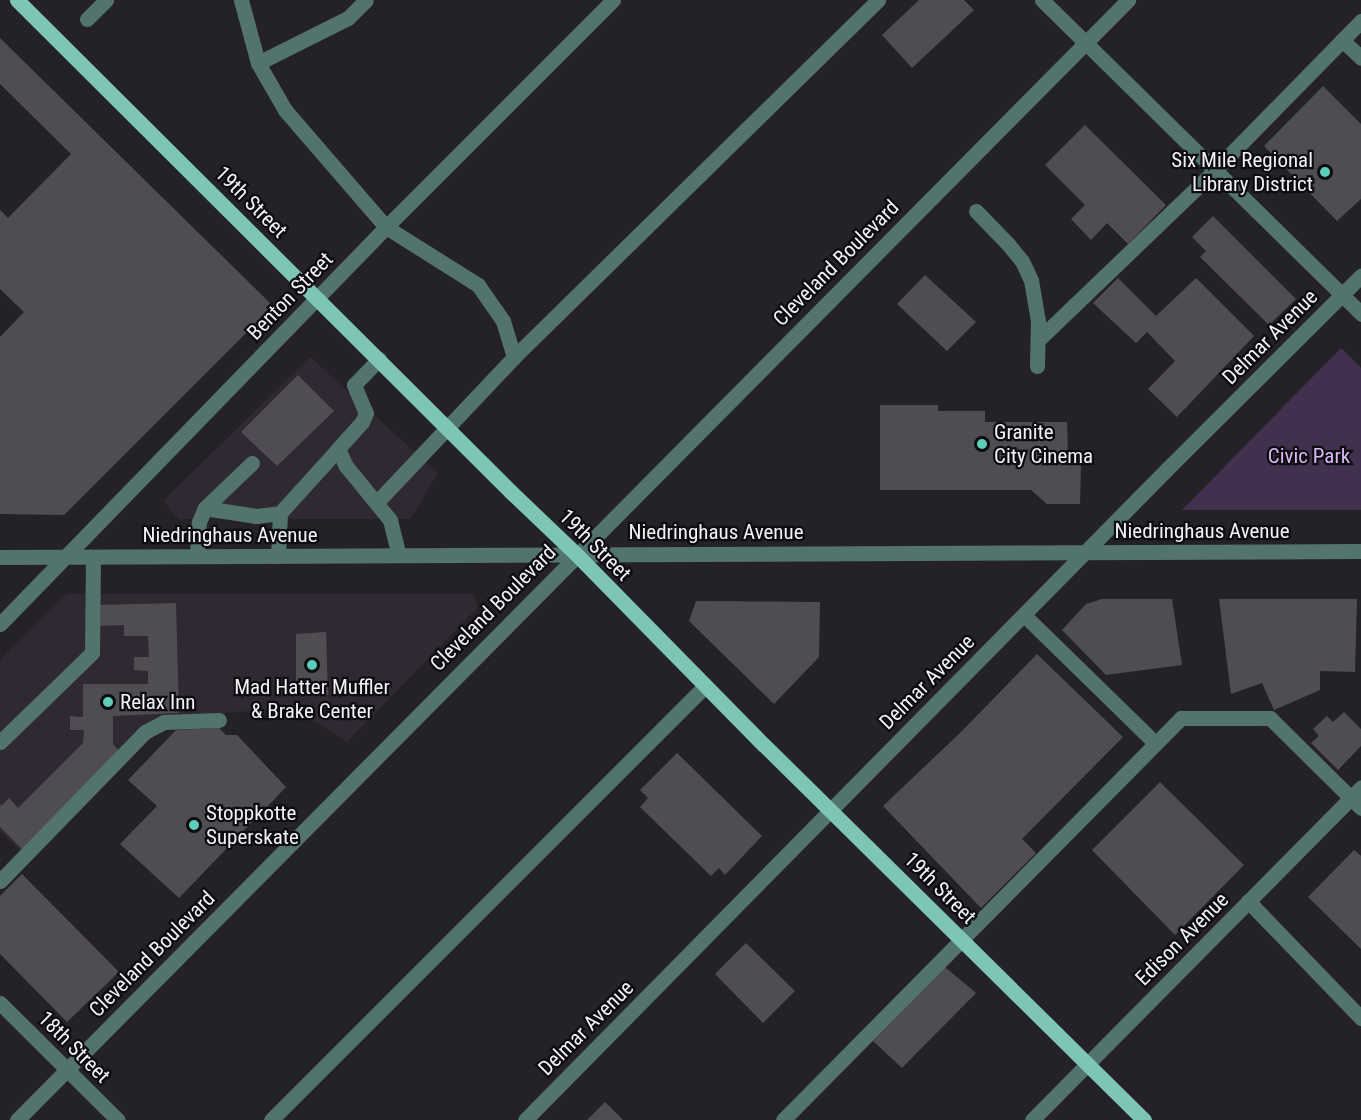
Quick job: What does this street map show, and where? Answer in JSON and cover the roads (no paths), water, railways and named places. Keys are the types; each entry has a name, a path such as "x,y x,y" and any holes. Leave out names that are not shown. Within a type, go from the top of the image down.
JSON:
{"main road":[{"name":"19th Street","path":"17,0 1144,1120"}],"street":[{"path":"87,19 106,0"},
{"path":"241,0 258,63 285,110 386,227 477,285 503,321 514,357"},
{"path":"258,63 348,18 366,0"},
{"name":"Benton Street","path":"0,624 386,227 613,0"},
{"path":"377,502 514,357 878,0"},
{"path":"1042,0 1361,314"},
{"name":"Cleveland Boulevard","path":"17,1120 1128,0"},
{"path":"1038,340 1215,170 1361,21"},
{"path":"1342,40 1361,58"},
{"path":"975,211 1015,253 1031,280 1036,300 1037,366"},
{"name":"Delmar Avenue","path":"534,1117 830,810 1361,276"},
{"path":"278,556 280,513 362,422 366,413 354,385 379,360"},
{"path":"338,449 354,478 377,502 390,520 399,555"},
{"path":"197,556 200,522 205,508 252,463"},
{"path":"205,508 256,516 280,513"},
{"name":"Niedringhaus Avenue","path":"0,557 1361,551"},
{"path":"0,742 93,653 93,557"},
{"path":"1024,615 1155,743"},
{"path":"271,1120 705,686"},
{"path":"783,1120 1180,718 1270,718 1358,797"},
{"path":"0,880 145,732 164,722 219,720"},
{"name":"Edison Avenue","path":"1032,1120 1248,902 1358,797"},
{"path":"1248,902 1361,1018"},
{"name":"18th Street","path":"0,1003 118,1120"}],"place":[{"name":"Six Mile Regional Library District","path":"1325,172"},
{"name":"Granite City Cinema","path":"982,444"},
{"name":"Mad Hatter Muffler & Brake Center","path":"312,665"},
{"name":"Relax Inn","path":"108,702"},
{"name":"Stoppkotte Superskate","path":"194,825"}],"park label":[{"name":"Civic Park","path":"1309,456"}]}
